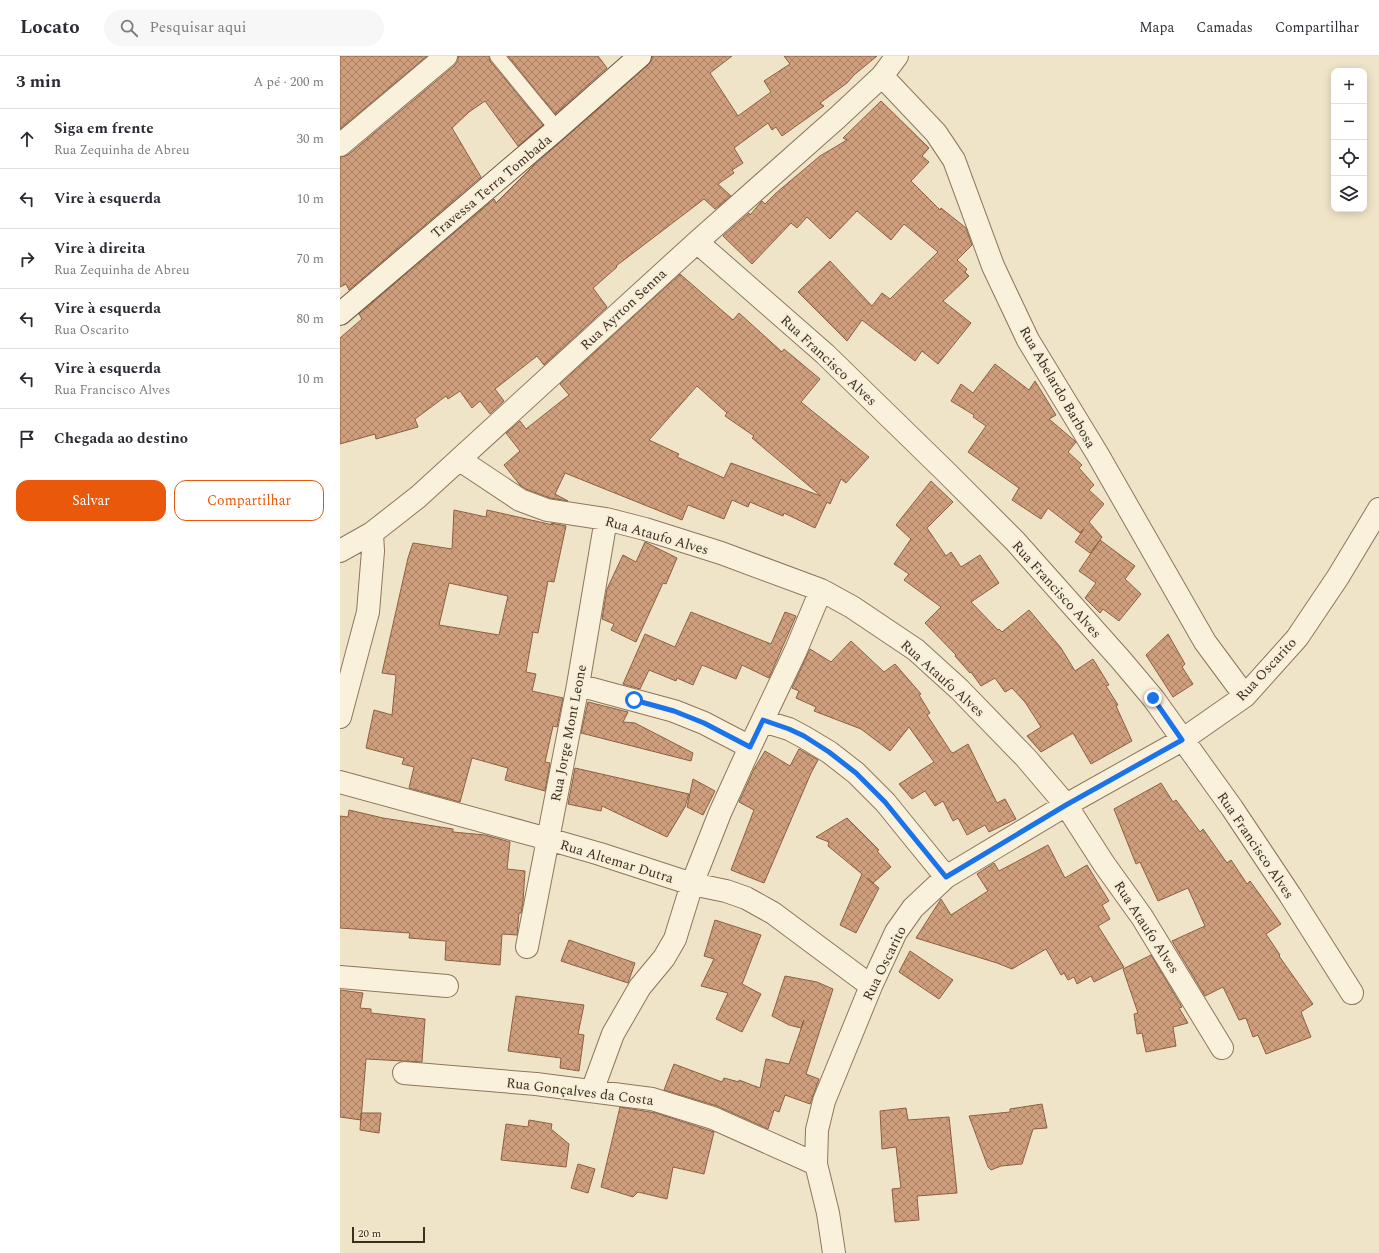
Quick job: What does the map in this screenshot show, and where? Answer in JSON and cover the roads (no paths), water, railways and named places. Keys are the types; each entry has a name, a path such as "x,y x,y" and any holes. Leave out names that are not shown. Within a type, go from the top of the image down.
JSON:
{"street":[{"path":"340,145 446,56"},
{"name":"Travessa Terra Tombada","path":"340,314 557,129 640,56"},
{"name":"Rua Ayrton Senna","path":"340,551 372,533 418,497 460,460 697,242 838,117 882,76 897,56"},
{"name":"Rua Abelardo Barbosa","path":"882,76 936,133 954,160 993,266 1028,340 1098,455 1205,642 1245,696"},
{"name":"Rua Francisco Alves","path":"697,242 825,354 941,466 1015,541 1153,698 1232,808 1286,889 1352,993"},
{"name":"Rua Ataufo Alves","path":"460,460 520,500 547,510 606,519 645,529 721,553 821,590 852,607 916,650 959,689 1026,758 1066,805 1104,864 1142,917 1222,1048"},
{"name":"Rua Oscarito","path":"834,1253 828,1213 816,1164 817,1130 824,1101 871,986 896,932 913,908 946,877 1066,805 1182,740 1245,696 1297,638 1338,577 1379,509"},
{"name":"Rua Jorge Mont Leone","path":"527,947 578,685 606,519"},
{"path":"340,717 368,612 373,551 372,533"},
{"path":"592,1091 613,1034 640,987 664,958 676,939 692,884 720,813 796,650 821,590"},
{"path":"578,685 674,711 704,723 750,747"},
{"path":"763,720 804,736 829,752 856,773 885,802 946,877"},
{"name":"Rua Altemar Dutra","path":"340,782 548,839 692,884 726,891 746,898 773,913 871,986"},
{"path":"340,977 447,986"},
{"name":"Rua Gonçalves da Costa","path":"404,1073 536,1084 652,1099 713,1118 816,1164"}],"lane":[{"path":"497,56 557,129"}]}
